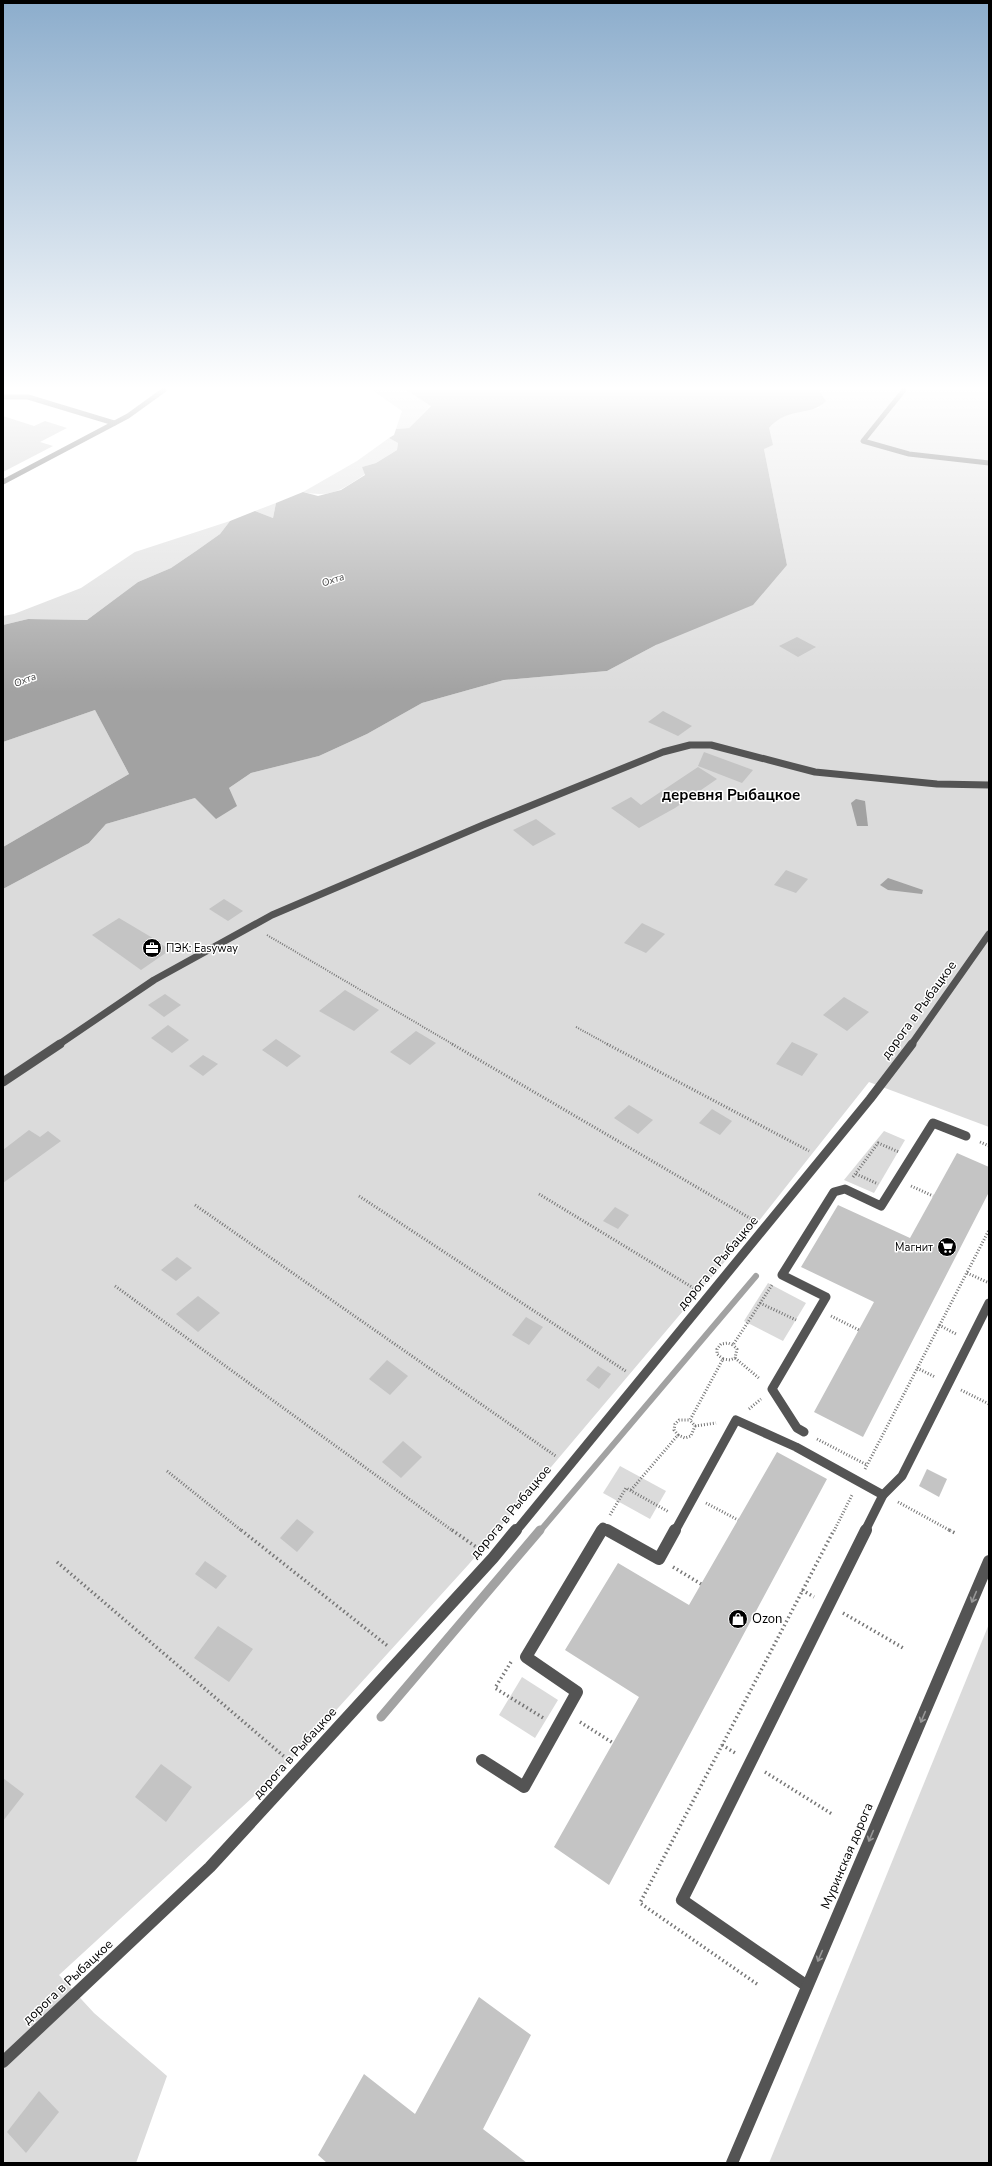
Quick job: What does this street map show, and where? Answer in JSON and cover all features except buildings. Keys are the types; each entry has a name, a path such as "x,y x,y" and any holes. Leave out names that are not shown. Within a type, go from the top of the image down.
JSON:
{"street":[{"path":"3,1082 154,980 272,915 483,825 663,752 690,745 711,745 815,772 937,784 989,785"},
{"name":"дорога в Рыбацкое","path":"3,2062 210,1867 493,1558 822,1158 934,1015 989,934"},
{"path":"804,1432 797,1428 772,1390 826,1297 782,1275 834,1192 845,1189 881,1206 933,1123 966,1136"},
{"path":"807,1986 682,1900 883,1494 902,1476 989,1303"},
{"path":"482,1760 524,1787 577,1692 526,1656 603,1527 659,1559 736,1420 796,1447 883,1494"},
{"name":"Муринская дорога","path":"732,2163 989,1561"}],"path":[{"path":"253,926 765,1227"},
{"path":"576,1027 822,1158"},
{"path":"845,1189 878,1143 911,1158"},
{"path":"856,1174 891,1190"},
{"path":"897,1180 933,1196"},
{"path":"539,1194 708,1297"},
{"path":"359,1196 639,1380"},
{"path":"195,1205 569,1466"},
{"path":"757,1984 640,1903 989,1230"},
{"path":"967,1273 989,1283"},
{"path":"733,1345 770,1288 782,1275"},
{"path":"115,1286 493,1558"},
{"path":"760,1303 809,1327"},
{"path":"819,1310 859,1330"},
{"path":"728,1343 733,1345 737,1349 735,1358 730,1360 723,1359 717,1354 717,1349 721,1344 728,1343"},
{"path":"695,1426 736,1420 772,1390 735,1358"},
{"path":"690,1420 723,1359"},
{"path":"690,1420 679,1420 675,1424 674,1430 678,1435 685,1438 691,1436 695,1426"},
{"path":"690,1420 695,1426"},
{"path":"804,1432 867,1465"},
{"path":"631,1490 678,1435"},
{"path":"167,1471 402,1657"},
{"path":"603,1527 626,1488 681,1518"},
{"path":"883,1494 957,1534"},
{"path":"694,1496 738,1520"},
{"path":"659,1559 701,1584"},
{"path":"58,1562 299,1770"},
{"path":"802,1590 905,1649"},
{"path":"526,1656 513,1659 496,1688 558,1727"},
{"path":"566,1713 613,1743"},
{"path":"722,1745 832,1814"}],"shaded area":[{"path":"305,491 336,491 321,494 303,492"},
{"path":"772,491 989,491 989,1127 869,1082 754,1227 469,1564 278,1774 59,1975 94,2013 167,2076 136,2163 3,2163 3,889 89,843 106,824 229,788 251,773 319,756 367,734 422,703 504,680 607,671 656,645 787,565"},
{"path":"276,503 273,518 255,511"},
{"path":"230,521 220,534 196,551 171,568 138,582 87,620 28,619 3,625 3,616 14,614 81,588 135,552"},
{"path":"95,710 129,774 3,847 3,742"},
{"path":"884,1131 905,1140 874,1193 844,1180"},
{"path":"768,1283 806,1303 783,1341 744,1321"},
{"path":"620,1466 666,1491 650,1519 603,1493"},
{"path":"989,1624 989,2163 769,2163"},
{"path":"522,1677 558,1700 535,1738 499,1715"}],"water":[{"name":"Охта","path":"337,491 772,491 787,565 753,605 656,645 607,671 504,680 422,703 367,734 319,756 251,773 229,788 237,806 216,819 195,798 106,824 89,843 3,889 3,847 129,774 95,710 3,742 3,625 28,619 87,620 138,582 171,568 196,551 220,534 230,521 255,511 273,518 276,503 303,492 318,496"},
{"path":"856,799 865,801 868,826 857,826 851,803"},
{"path":"888,878 923,890 922,894 888,890 880,885"}],"waterway":[{"path":"540,1531 756,1276"},
{"path":"381,1717 540,1530"}],"place":[{"name":"ПЭК: Easyway","path":"152,948"},
{"name":"Магнит","path":"947,1247"},
{"name":"Ozon","path":"738,1619"}],"district":[{"name":"деревня Рыбацкое","path":"731,795"}]}
